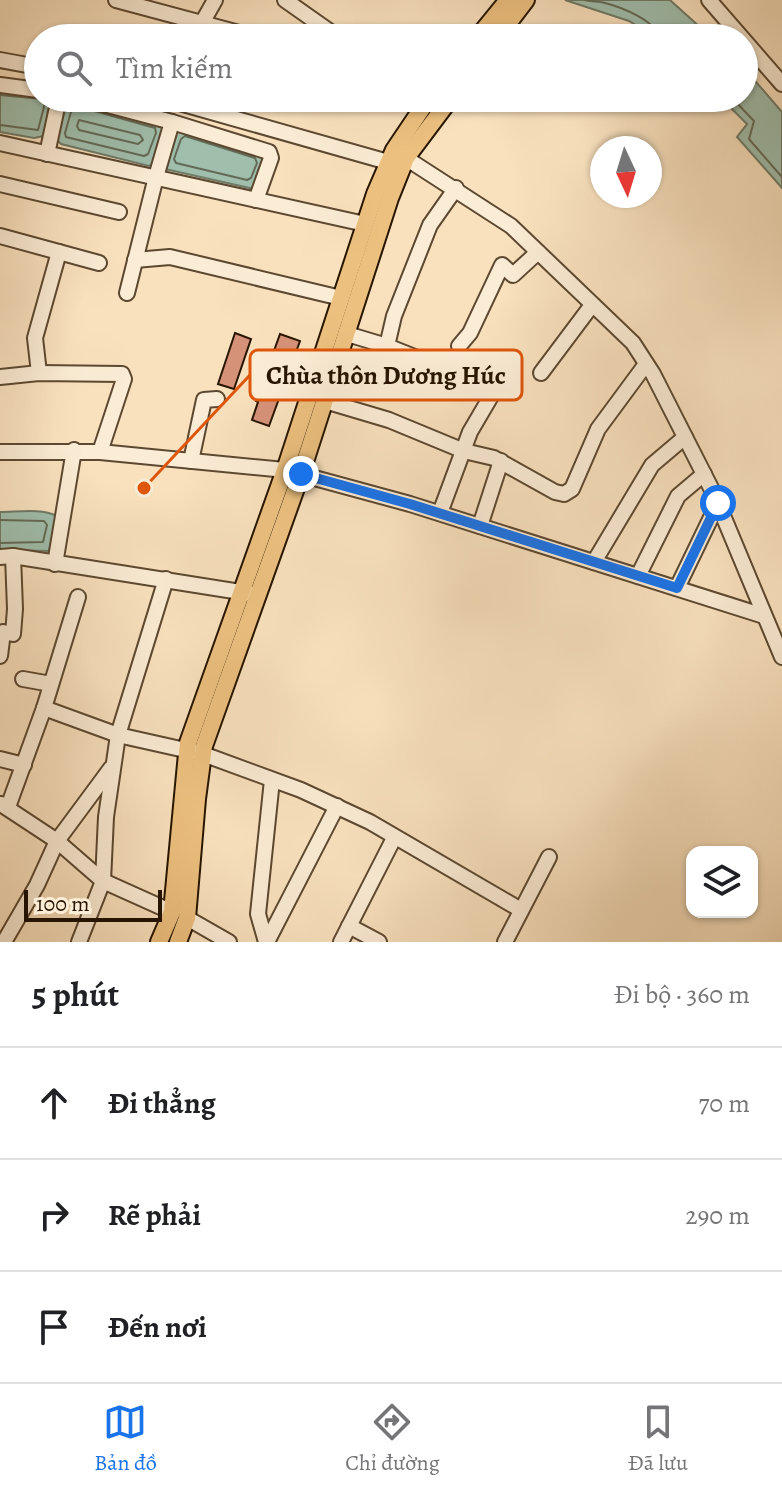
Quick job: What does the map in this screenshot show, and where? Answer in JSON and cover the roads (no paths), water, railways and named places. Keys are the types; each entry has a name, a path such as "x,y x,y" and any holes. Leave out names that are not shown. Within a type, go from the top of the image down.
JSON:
{"main road":[{"path":"499,24 508,0"},
{"path":"503,24 526,0"},
{"path":"293,472 341,298 365,224 419,112"},
{"path":"178,942 195,752 293,472 325,401 390,198 396,157 438,112"},
{"path":"159,942 180,915"}],"street":[{"path":"116,0 206,24"},
{"path":"202,23 215,0"},
{"path":"285,0 303,5 324,24"},
{"path":"709,0 730,24"},
{"path":"758,56 782,84"},
{"path":"0,60 24,64"},
{"path":"0,85 24,88"},
{"path":"47,154 56,112"},
{"path":"134,112 269,152 270,161 256,200"},
{"path":"222,112 396,157 456,188 511,226 633,343 718,503 782,657"},
{"path":"127,293 172,122"},
{"path":"0,143 365,224"},
{"path":"0,184 119,212"},
{"path":"387,346 394,316 430,225 456,188"},
{"path":"0,236 99,263"},
{"path":"39,373 35,338 59,252"},
{"path":"459,346 470,333 502,265 513,275 538,252"},
{"path":"135,260 170,257 341,298"},
{"path":"541,373 592,305"},
{"path":"347,334 460,375"},
{"path":"325,401 389,420 464,451 501,461 555,492 564,494 572,489 598,429 646,364"},
{"path":"0,377 39,373 122,374 121,392 100,452"},
{"path":"440,513 470,432 497,386"},
{"path":"191,461 204,400 217,399"},
{"path":"594,562 652,465 685,437"},
{"path":"55,564 74,450"},
{"path":"0,452 74,450 293,472 440,513 764,616"},
{"path":"480,526 501,461"},
{"path":"638,576 678,496 704,474"},
{"path":"677,588 718,503"},
{"path":"0,656 3,632 13,634 6,556 249,593"},
{"path":"79,942 103,881 111,767 118,735 166,579"},
{"path":"78,597 24,765 4,805 57,841 103,881 180,915 229,942"},
{"path":"23,679 51,684"},
{"path":"44,708 118,735 195,752 337,806 521,910"},
{"path":"0,759 24,765"},
{"path":"4,942 37,885 57,841 111,767"},
{"path":"266,942 258,914 272,780"},
{"path":"266,942 337,806"},
{"path":"341,942 394,838"},
{"path":"505,942 549,857"},
{"path":"349,926 379,942"}],"water":[{"path":"565,0 670,0 697,24 634,24"},
{"path":"758,84 782,112 782,188 737,137 747,124 735,112 758,112"},
{"path":"0,87 24,90 24,112 51,112 44,136 34,138 0,132"},
{"path":"62,112 119,112 165,124 153,164 149,166 61,144 56,139"},
{"path":"177,128 265,153 254,189 165,169"},
{"path":"37,511 57,516 49,551 0,550 0,512"}],"place":[{"name":"Chùa thôn Dương Húc","path":"144,488"}]}
